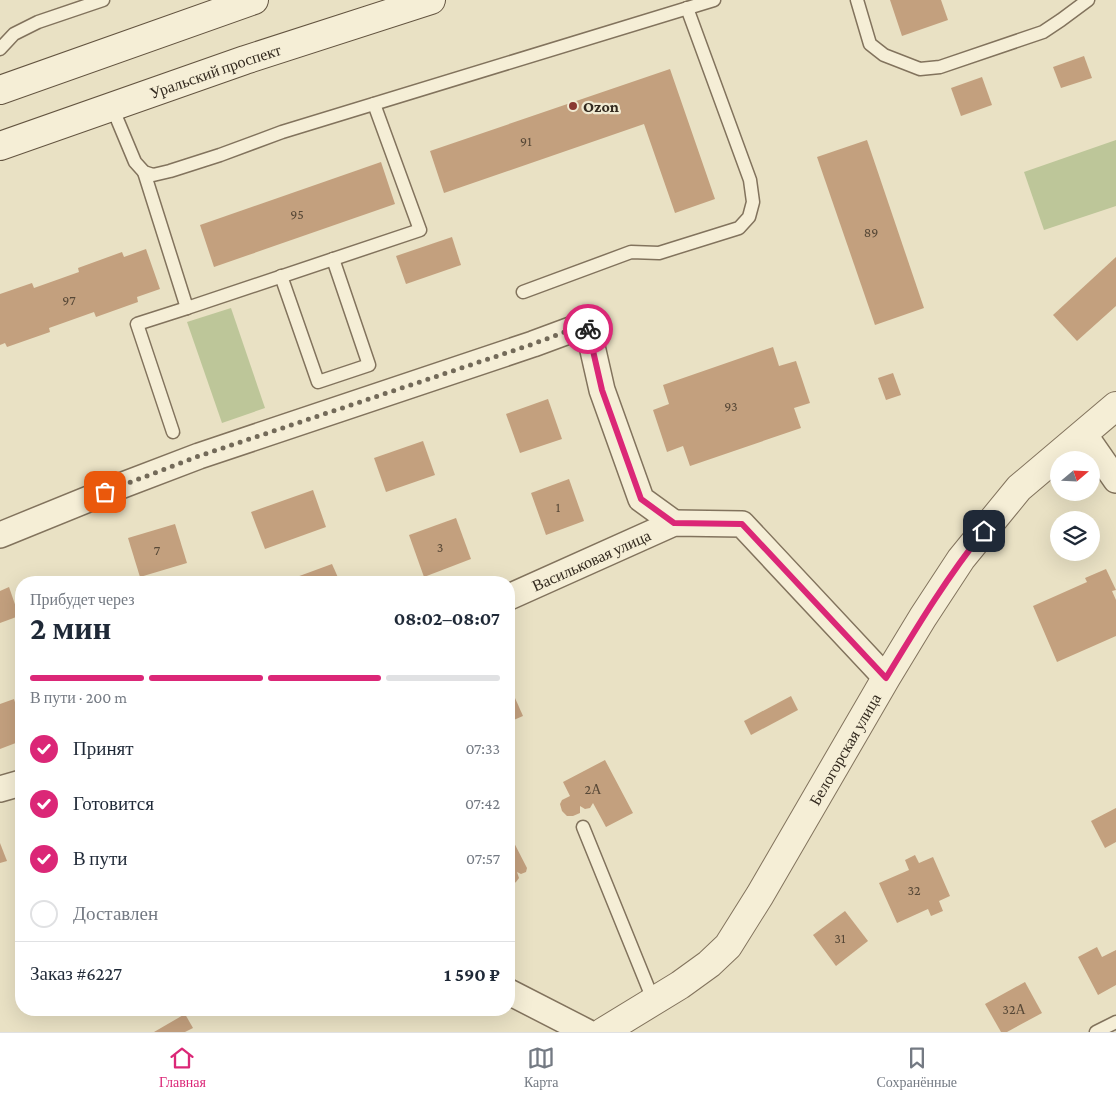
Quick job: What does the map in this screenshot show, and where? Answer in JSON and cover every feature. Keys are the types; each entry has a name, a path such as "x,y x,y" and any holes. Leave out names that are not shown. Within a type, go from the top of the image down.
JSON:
{"street":[{"path":"0,90 254,0"},
{"name":"Уральский проспект","path":"0,146 245,60 431,0"},
{"path":"0,535 199,456 533,344 586,324 602,390 641,499 674,523 742,524 886,678"},
{"name":"Белогорская улица","path":"603,1032 680,985 709,964 728,946 760,895 922,616 961,560 1019,488 1116,406"},
{"path":"1084,434 1116,480"},
{"name":"Васильковая улица","path":"515,594 674,523"},
{"path":"0,789 15,785"},
{"path":"515,995 587,1032"}],"lane":[{"path":"0,50 14,34 38,22 103,0"},
{"path":"144,172 153,175 220,156 282,132 714,0"},
{"path":"857,0 870,44 884,55 920,69 940,67 1043,32 1088,0"},
{"path":"523,292 631,252 659,253 739,228 749,217 753,202 750,180 687,8"},
{"path":"173,432 137,324 420,230 374,104"},
{"path":"112,107 135,162 144,172 187,308"},
{"path":"281,276 318,382 369,365 333,259"},
{"path":"583,827 654,1002"},
{"path":"1096,1032 1116,1022"}],"green space":[{"path":"1116,140 1116,206 1044,230 1024,172"},
{"path":"231,308 265,408 222,423 187,322"}],"building":[{"path":"890,0 941,0 948,20 902,36"},
{"path":"1084,56 1092,78 1061,88 1053,67"},
{"path":"670,69 715,199 675,213 644,124 444,193 430,151"},
{"path":"982,77 992,105 961,116 951,88"},
{"path":"867,140 924,308 875,325 817,157"},
{"path":"381,162 395,204 214,267 200,225"},
{"path":"452,237 461,265 406,284 396,256"},
{"path":"146,249 160,289 137,297 138,302 96,317 94,312 49,328 50,332 7,347 5,343 0,345 0,294 32,283 34,288 79,272 78,268 122,252 124,257"},
{"path":"1116,257 1116,306 1077,341 1053,315"},
{"path":"773,347 779,366 796,361 810,403 794,408 801,428 690,466 683,446 667,452 653,410 669,404 663,385"},
{"path":"893,373 901,395 886,400 878,378"},
{"path":"548,399 562,439 520,453 506,414"},
{"path":"423,441 435,475 386,492 374,458"},
{"path":"569,479 584,521 546,535 531,493"},
{"path":"313,490 326,527 265,549 251,512"},
{"path":"456,518 471,559 424,576 409,535"},
{"path":"175,524 187,563 140,576 128,538"},
{"path":"332,564 337,576 299,576"},
{"path":"1106,569 1116,590 1112,591 1116,600 1116,636 1057,662 1033,606 1087,582 1085,578"},
{"path":"9,587 15,604 15,617 0,623 0,591"},
{"path":"791,696 798,710 751,735 744,721"},
{"path":"515,698 523,716 515,719"},
{"path":"14,699 15,702 15,743 0,749 0,704"},
{"path":"605,760 633,813 606,827 593,803 590,808 585,809 580,806 580,813 567,816 562,811 560,804 562,800 570,796 563,782"},
{"path":"1116,808 1116,842 1105,848 1091,821"},
{"path":"0,843 7,861 0,863"},
{"path":"515,845 527,868 526,872 521,874 517,872 519,878 516,882"},
{"path":"915,855 919,863 933,857 950,896 939,901 943,911 931,916 928,909 897,923 879,883 909,870 905,860"},
{"path":"845,911 868,941 836,966 813,935"},
{"path":"1097,947 1102,957 1116,950 1116,985 1098,995 1078,957"},
{"path":"1025,982 1042,1013 1007,1032 1001,1032 985,1004"},
{"path":"182,1016 186,1016 193,1028 185,1032 154,1032"}],"way so far":[{"path":"105,492 199,456 533,344 586,324 588,329"}],"place":[{"name":"Ozon","path":"573,106"}],"route":[{"path":"588,329 602,390 641,499 674,523 742,524 886,678 922,616 984,531"}]}
